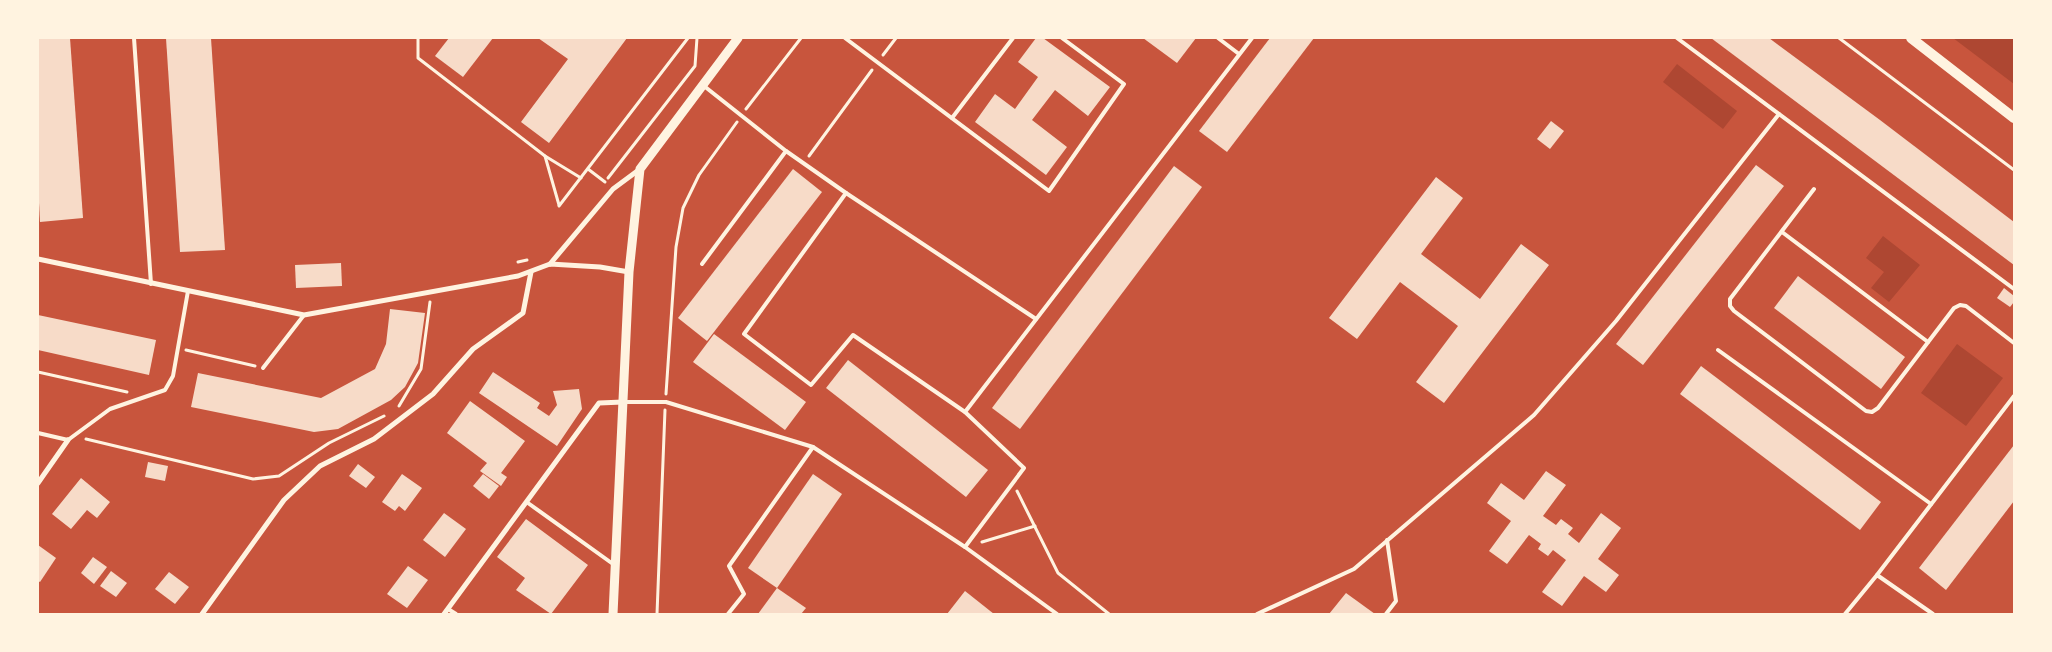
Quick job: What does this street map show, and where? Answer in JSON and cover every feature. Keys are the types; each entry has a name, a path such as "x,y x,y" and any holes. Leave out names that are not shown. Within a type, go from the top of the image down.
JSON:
{"main road":[{"path":"1910,38 2014,118"}],"street":[{"path":"550,264 613,189 640,169 738,38"},
{"path":"613,614 629,272 640,169"},
{"path":"38,259 304,315 531,272 550,264 600,267 629,272"},
{"path":"202,614 284,500 320,466 374,439 433,394 473,349 522,313 531,272"},
{"path":"444,614 528,503 598,403 622,402"},
{"path":"38,483 68,440"}],"lane":[{"path":"134,38 151,284"},
{"path":"845,38 1049,191 1124,84 1062,38"},
{"path":"952,118 1014,38"},
{"path":"1218,38 1240,54"},
{"path":"965,412 1252,38"},
{"path":"1676,38 2014,289"},
{"path":"702,85 786,151 1036,320"},
{"path":"1257,614 1354,569 1534,415 1616,321 1779,114"},
{"path":"702,264 786,151"},
{"path":"1814,189 1730,300 1730,306 1734,311 1866,411 1872,412 1878,408 1954,308 1960,304 1966,306 2014,343"},
{"path":"846,193 744,334 811,385 853,335 965,412 1024,468 965,547"},
{"path":"1782,232 1928,342"},
{"path":"38,434 68,440 110,410 165,390 173,376 188,291"},
{"path":"262,368 304,315"},
{"path":"1718,350 1931,504"},
{"path":"1845,614 2014,396"},
{"path":"622,402 666,402 813,447 965,547 1057,614"},
{"path":"728,614 744,594 729,566 813,447"},
{"path":"528,503 616,565"},
{"path":"1386,614 1396,601 1387,540"},
{"path":"1877,575 1933,614"},
{"path":"448,609 456,614"}],"path":[{"path":"418,38 418,58 545,156 581,178"},
{"path":"545,156 560,206 688,38"},
{"path":"599,190 695,66 697,38"},
{"path":"657,614 666,402 676,247 682,208 699,175 801,38"},
{"path":"804,162 896,38"},
{"path":"1839,38 2014,170"},
{"path":"588,169 605,182"},
{"path":"518,262 536,258"},
{"path":"396,410 421,369 431,300"},
{"path":"178,348 262,368"},
{"path":"38,372 146,396"},
{"path":"73,436 252,479 279,476 329,443 388,414"},
{"path":"1013,483 1058,573 1109,614"},
{"path":"965,547 1034,526"}],"shaded area":[{"path":"1953,38 2014,38 2014,84"},
{"path":"1677,64 1737,111 1723,129 1663,82"},
{"path":"1883,236 1920,265 1889,302 1871,288 1884,272 1866,258"},
{"path":"1957,344 2003,378 1966,426 1921,393"}],"building":[{"path":"38,38 70,38 83,218 40,222 38,183"},
{"path":"166,38 211,38 225,250 180,252"},
{"path":"449,38 493,38 463,77 435,56"},
{"path":"538,38 627,38 549,143 521,122 568,59"},
{"path":"1036,38 1043,38 1110,87 1088,116 1055,90 1032,120 1067,147 1046,175 975,122 995,94 1015,109 1038,77 1018,62"},
{"path":"1143,38 1196,38 1177,63"},
{"path":"1270,38 1314,38 1227,152 1199,131"},
{"path":"1711,38 1769,38 1880,120 2014,222 2014,265"},
{"path":"1551,121 1564,131 1550,149 1537,139"},
{"path":"1756,165 1784,186 1643,365 1616,344"},
{"path":"1174,166 1202,187 1020,429 992,408"},
{"path":"793,169 822,192 707,341 678,318"},
{"path":"1436,177 1463,198 1421,254 1480,299 1521,244 1549,265 1444,403 1416,382 1458,326 1400,282 1357,339 1329,318"},
{"path":"341,263 342,286 296,288 295,265"},
{"path":"1798,276 1905,357 1881,389 1774,308"},
{"path":"2004,288 2014,296 2014,302 2010,307 1997,298"},
{"path":"390,309 425,313 418,363 405,387 391,400 338,429 314,432 191,407 198,373 321,398 375,369 386,344"},
{"path":"38,315 156,340 149,375 38,350"},
{"path":"714,334 806,402 785,430 693,362"},
{"path":"848,360 988,470 966,497 826,388"},
{"path":"1701,366 1881,502 1860,530 1680,394"},
{"path":"493,372 540,403 537,408 549,416 557,405 553,391 579,389 582,409 557,446 479,393"},
{"path":"470,401 525,441 501,473 507,477 501,486 480,471 487,463 447,433"},
{"path":"2014,445 2014,501 1946,590 1919,568"},
{"path":"148,462 168,466 165,481 145,477"},
{"path":"358,464 375,477 366,488 349,476"},
{"path":"1546,471 1566,485 1543,516 1556,525 1561,519 1573,528 1568,534 1579,543 1601,513 1621,528 1598,559 1619,575 1606,592 1584,576 1562,606 1542,592 1566,560 1553,550 1548,556 1538,549 1541,544 1529,535 1507,564 1489,551 1511,521 1487,503 1501,483 1524,500"},
{"path":"402,474 422,488 405,511 399,506 395,511 382,502"},
{"path":"483,474 499,486 489,499 473,486"},
{"path":"813,474 842,494 777,588 748,568"},
{"path":"81,478 110,502 97,518 87,510 71,529 52,514"},
{"path":"444,513 466,529 445,557 423,540"},
{"path":"526,519 588,565 551,614 516,590 525,578 497,557"},
{"path":"38,545 56,558 40,582 38,581"},
{"path":"93,557 107,567 94,584 81,573"},
{"path":"408,566 428,580 407,608 387,594"},
{"path":"111,571 127,583 116,597 100,586"},
{"path":"169,572 189,587 175,604 155,589"},
{"path":"777,588 806,608 801,614 758,614"},
{"path":"965,591 994,614 947,614"},
{"path":"1346,593 1375,614 1329,614"}]}
